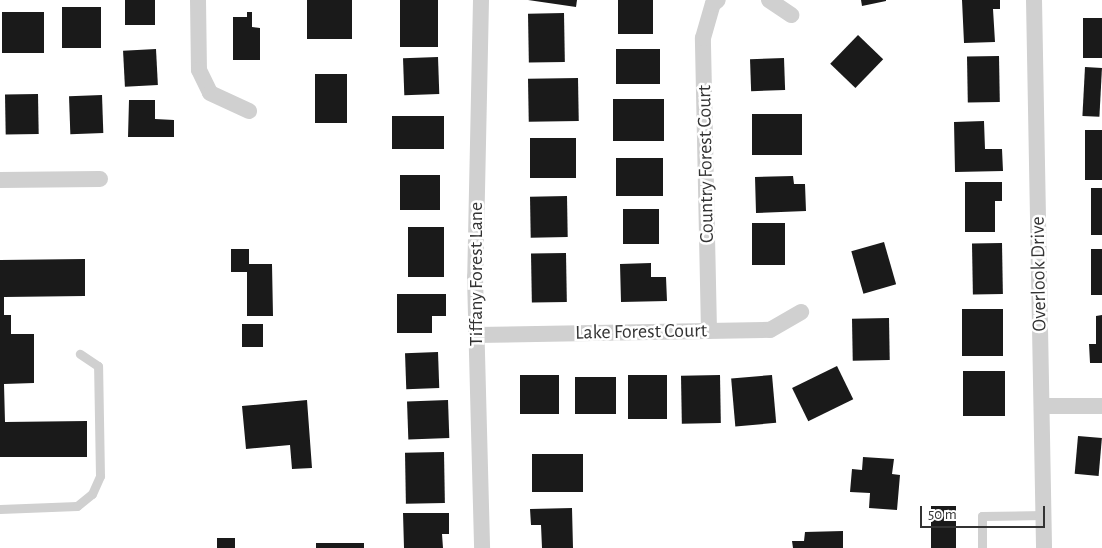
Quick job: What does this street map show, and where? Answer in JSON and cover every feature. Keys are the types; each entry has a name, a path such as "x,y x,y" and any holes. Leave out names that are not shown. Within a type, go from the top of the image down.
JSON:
{"street":[{"path":"198,0 199,70 210,93 249,111"},
{"name":"Tiffany Forest Lane","path":"481,0 476,335 482,548"},
{"name":"Country Forest Court","path":"709,331 703,38 713,4 718,0"},
{"path":"769,0 791,15"},
{"name":"Overlook Drive","path":"1034,0 1042,406 1036,515 1044,548"},
{"path":"0,180 100,179"},
{"name":"Lake Forest Court","path":"476,335 770,330 801,312"},
{"path":"1042,406 1102,406"}],"lane":[{"path":"0,509 78,506 92,494 100,476 98,366 80,354"},
{"path":"982,548 982,516 1036,515"}],"building":[{"path":"125,0 155,0 155,25 125,25"},
{"path":"307,0 352,0 352,39 307,39"},
{"path":"400,0 438,0 438,47 400,47"},
{"path":"528,0 577,0 576,7"},
{"path":"618,0 653,0 653,34 618,34"},
{"path":"861,0 886,0 886,1 862,6"},
{"path":"962,0 1000,0 1000,9 993,9 995,42 964,43"},
{"path":"62,7 101,7 101,48 62,48"},
{"path":"2,12 44,12 44,53 2,53"},
{"path":"247,12 252,12 252,27 260,28 260,60 233,60 233,17 247,17"},
{"path":"564,13 565,62 529,63 528,14"},
{"path":"1083,18 1102,18 1102,58 1083,58"},
{"path":"858,35 883,59 855,88 830,64"},
{"path":"156,49 158,85 125,87 123,51"},
{"path":"616,49 660,49 660,84 616,84"},
{"path":"999,56 1000,102 968,103 967,57"},
{"path":"438,57 439,94 404,95 403,58"},
{"path":"784,58 785,90 751,91 750,59"},
{"path":"1085,67 1102,68 1099,117 1082,116"},
{"path":"315,74 347,74 347,123 315,123"},
{"path":"578,78 579,121 529,122 528,79"},
{"path":"38,94 39,134 6,135 5,95"},
{"path":"102,95 103,133 70,134 69,96"},
{"path":"613,99 664,99 664,141 613,141"},
{"path":"129,100 155,100 155,119 174,120 174,137 128,137"},
{"path":"752,114 802,114 802,155 752,155"},
{"path":"392,116 444,116 444,149 392,149"},
{"path":"984,121 985,149 1002,149 1003,171 955,172 954,122"},
{"path":"1085,130 1102,130 1102,180 1085,180"},
{"path":"530,138 576,138 576,178 530,178"},
{"path":"616,158 663,158 663,196 616,196"},
{"path":"400,175 440,175 440,210 400,210"},
{"path":"793,176 794,184 805,184 806,211 756,213 755,177"},
{"path":"965,182 1002,182 1002,201 995,201 995,232 965,232"},
{"path":"1091,188 1102,188 1102,235 1091,235"},
{"path":"567,196 568,237 531,238 530,197"},
{"path":"623,209 659,209 659,244 623,244"},
{"path":"752,223 785,223 785,265 752,265"},
{"path":"408,227 444,227 444,277 408,277"},
{"path":"884,242 896,284 863,294 851,251"},
{"path":"1002,243 1003,294 973,295 972,244"},
{"path":"231,249 249,249 249,264 272,264 273,316 247,316 247,272 231,272"},
{"path":"1091,249 1102,249 1102,295 1091,295"},
{"path":"566,253 567,302 532,303 531,254"},
{"path":"85,259 85,296 4,297 4,315 11,315 11,334 34,334 34,383 4,384 5,422 87,421 87,457 0,457 0,260"},
{"path":"651,263 651,277 666,277 667,301 621,302 620,264"},
{"path":"397,294 446,294 446,316 432,316 432,333 397,333"},
{"path":"962,309 1003,309 1003,356 962,356"},
{"path":"1102,315 1102,363 1090,363 1089,344 1096,344 1096,316"},
{"path":"889,318 890,360 853,361 852,319"},
{"path":"242,324 263,324 263,347 242,347"},
{"path":"438,352 439,388 406,389 405,353"},
{"path":"837,366 853,399 808,421 792,388"},
{"path":"963,371 1005,371 1005,416 963,416"},
{"path":"520,375 559,375 559,414 520,414"},
{"path":"628,375 667,375 667,419 628,419"},
{"path":"720,375 721,423 682,424 681,376"},
{"path":"772,375 776,423 735,426 731,379"},
{"path":"575,377 616,377 616,414 575,414"},
{"path":"307,400 312,468 292,469 290,445 246,449 242,406"},
{"path":"448,400 449,438 408,439 407,401"},
{"path":"1078,436 1102,438 1099,476 1075,474"},
{"path":"444,452 445,503 406,504 405,453"},
{"path":"532,454 583,454 583,492 532,492"},
{"path":"863,457 894,459 892,474 900,475 897,510 869,508 870,493 850,492 852,469 862,470"},
{"path":"931,506 956,506 956,548 931,548"},
{"path":"572,508 573,548 542,548 541,525 531,525 530,509"},
{"path":"403,513 449,513 449,534 442,534 443,548 404,548"},
{"path":"843,531 843,548 793,548 792,541 804,541 805,532"},
{"path":"217,538 235,538 235,548 217,548"},
{"path":"316,543 364,543 364,548 316,548"}]}
